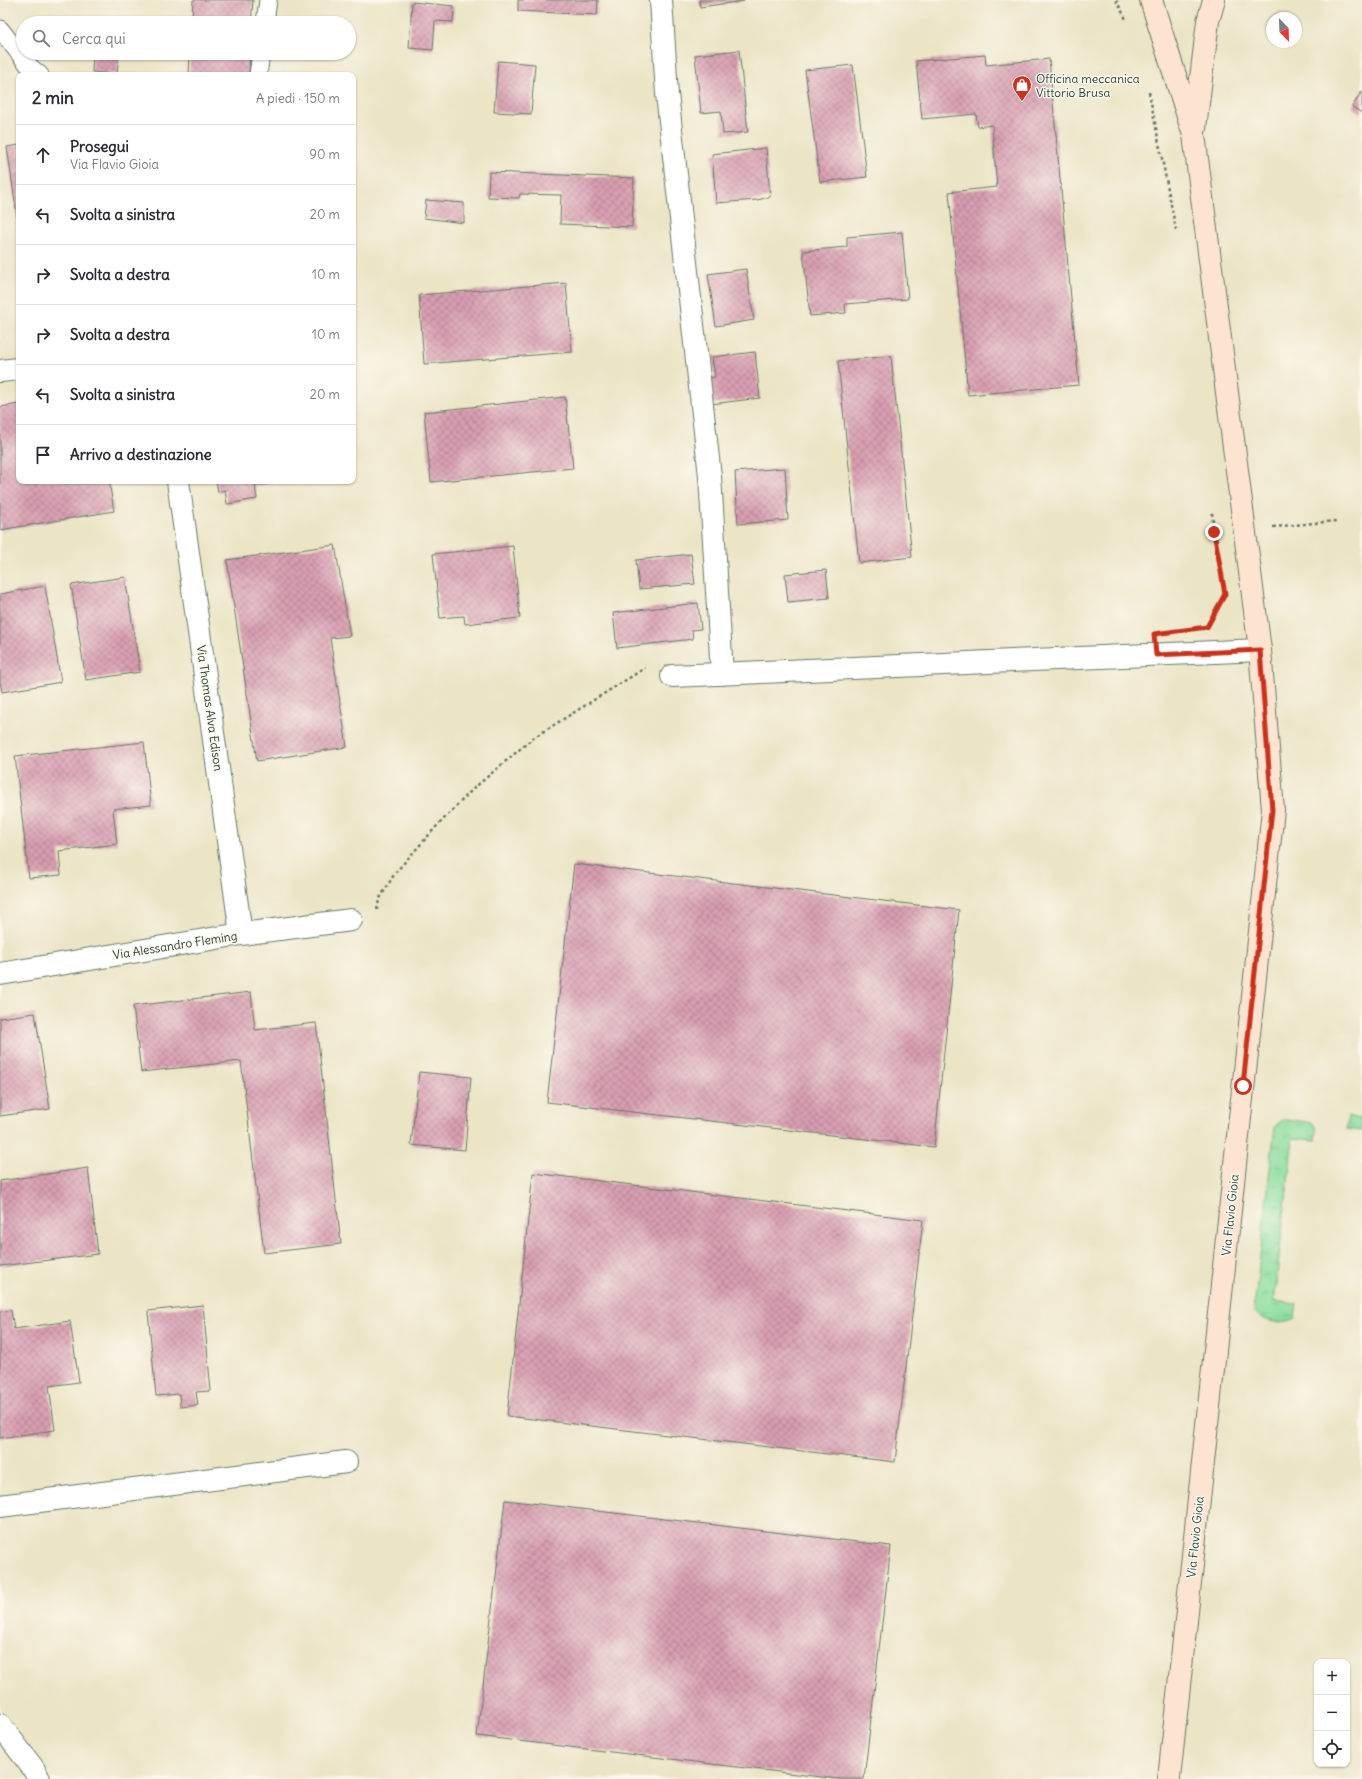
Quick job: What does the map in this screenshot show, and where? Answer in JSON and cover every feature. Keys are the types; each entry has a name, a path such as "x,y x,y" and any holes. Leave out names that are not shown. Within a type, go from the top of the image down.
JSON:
{"main road":[{"path":"1151,0 1194,135"},
{"path":"1194,135 1208,21 1214,0"},
{"name":"Via Flavio Gioia","path":"1169,1779 1272,810 1260,650 1194,135"}],"street":[{"path":"661,0 667,94 710,476 722,674"},
{"path":"0,371 16,369"},
{"name":"Via Thomas Alva Edison","path":"178,484 241,934"},
{"path":"672,676 1260,650"},
{"name":"Via Alessandro Fleming","path":"0,974 241,934 351,920"},
{"path":"0,1506 346,1462"},
{"path":"0,1725 33,1768 39,1779"}],"lane":[{"path":"266,16 268,0"},
{"path":"0,29 16,49"},
{"path":"25,60 37,72"},
{"path":"258,72 260,60"}],"path":[{"path":"1214,532 1216,540"},
{"path":"1207,627 1225,594"},
{"path":"376,914 379,900 396,873 436,827 473,789 532,738 646,668"}],"green space":[{"path":"1348,1116 1362,1120 1362,1131 1346,1129"},
{"path":"1286,1119 1313,1123 1316,1129 1315,1140 1293,1138 1274,1301 1297,1304 1295,1318 1284,1322 1278,1322 1267,1320 1257,1314 1254,1309 1275,1126"}],"building":[{"path":"193,0 253,0 252,16 192,16"},
{"path":"518,0 598,0 597,15 518,11"},
{"path":"699,0 744,0 744,1 700,7"},
{"path":"412,2 454,6 453,22 435,21 433,50 409,48"},
{"path":"739,50 748,132 723,134 721,111 701,113 695,55"},
{"path":"985,55 986,65 1049,59 1079,385 968,395 949,192 997,187 992,125 978,127 976,114 922,119 916,61"},
{"path":"93,60 118,60 117,72 92,72"},
{"path":"190,60 250,60 249,72 189,72"},
{"path":"498,61 535,64 531,114 494,112"},
{"path":"853,65 867,177 820,182 805,70"},
{"path":"1362,91 1362,113 1352,107"},
{"path":"16,146 16,208 7,147"},
{"path":"766,148 770,197 757,200 716,203 712,154"},
{"path":"489,172 634,178 632,227 560,224 561,195 520,194 519,198 488,197"},
{"path":"426,200 464,203 464,223 424,218"},
{"path":"902,232 908,299 845,304 846,313 810,316 803,251 847,247 847,237"},
{"path":"746,269 754,320 716,326 708,274"},
{"path":"566,283 572,352 424,364 419,295"},
{"path":"755,352 760,398 711,404 707,378 715,377 712,357"},
{"path":"891,356 912,557 859,563 838,361"},
{"path":"565,397 573,468 431,482 424,412"},
{"path":"16,404 16,484 110,484 114,511 0,530 0,407"},
{"path":"785,468 788,520 738,524 735,472"},
{"path":"217,484 267,484 255,486 257,499 227,504 225,490 218,492"},
{"path":"335,545 350,636 330,638 347,747 257,761 227,560"},
{"path":"513,546 520,618 465,624 464,616 440,618 433,554"},
{"path":"691,554 695,584 639,589 636,560"},
{"path":"826,570 829,598 788,602 785,574"},
{"path":"125,577 140,672 86,680 71,585"},
{"path":"45,586 61,682 2,692 0,682 0,594"},
{"path":"698,603 701,629 692,630 693,639 617,648 613,613"},
{"path":"144,742 151,805 113,809 117,844 59,851 61,875 29,878 15,756"},
{"path":"574,864 959,910 934,1147 547,1102"},
{"path":"251,992 255,1030 316,1023 341,1244 264,1253 241,1061 141,1072 133,1006"},
{"path":"35,1013 50,1109 0,1116 0,1018"},
{"path":"419,1072 471,1077 465,1150 411,1145"},
{"path":"88,1168 98,1254 0,1266 0,1181"},
{"path":"533,1173 923,1220 895,1462 507,1416"},
{"path":"203,1305 211,1391 196,1392 198,1405 180,1407 179,1394 156,1396 148,1311"},
{"path":"11,1310 14,1329 70,1321 79,1382 49,1386 55,1430 0,1438 0,1312"},
{"path":"505,1500 891,1546 864,1779 838,1779 477,1736"}],"place":[{"name":"Officina meccanica Vittorio Brusa","path":"1022,102"}],"route":[{"path":"1214,532 1225,594 1207,627 1154,634 1156,655 1260,650 1272,810 1243,1086"}]}
